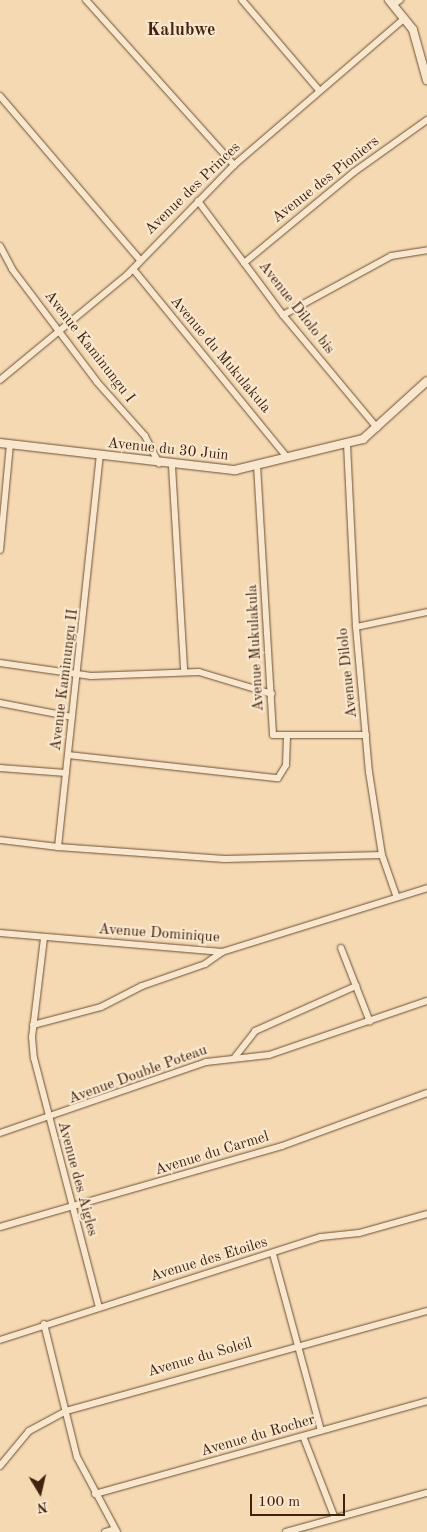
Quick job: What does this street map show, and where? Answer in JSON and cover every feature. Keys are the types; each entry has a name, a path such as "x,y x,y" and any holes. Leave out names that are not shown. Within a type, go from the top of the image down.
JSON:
{"street":[{"path":"86,0 234,165"},
{"path":"242,0 319,90"},
{"path":"394,2 416,36 427,78"},
{"name":"Avenue des Princes","path":"0,380 133,269 139,259 234,165 405,18"},
{"path":"0,96 139,259"},
{"name":"Avenue des Pioniers","path":"244,263 354,172 427,120"},
{"name":"Avenue Dilolo bis","path":"198,202 283,315 377,428"},
{"name":"Avenue Kaminungu I","path":"0,246 12,269 60,330 96,382 145,436 159,464"},
{"path":"283,315 391,256 427,250"},
{"name":"Avenue du Mukulakula","path":"133,269 287,457"},
{"name":"Avenue du 30 Juin","path":"0,443 172,466 225,471 347,444 377,428 427,380"},
{"name":"Avenue Dilolo","path":"347,444 356,628 366,735 382,855 396,895"},
{"path":"0,550 10,445"},
{"name":"Avenue Kaminungu II","path":"58,847 100,456"},
{"name":"Avenue Mukulakula","path":"257,465 273,735 287,737"},
{"path":"172,466 184,671"},
{"path":"356,628 427,612"},
{"path":"0,663 77,675 184,671 212,674 272,694"},
{"path":"0,703 72,717"},
{"path":"68,755 278,778 286,765 287,737 366,735"},
{"path":"0,768 66,774"},
{"path":"0,840 58,847 225,859 382,855"},
{"name":"Avenue Dominique","path":"0,933 44,938 198,946 222,952 396,895 427,888"},
{"name":"Avenue des Aigles","path":"44,938 33,1025 34,1058 48,1120 99,1307"},
{"path":"341,948 370,1022"},
{"path":"33,1025 100,1007 142,986 205,964 222,952"},
{"path":"235,1057 255,1031 356,986"},
{"name":"Avenue Double Poteau","path":"0,1133 48,1120 206,1062 235,1057 269,1055 427,1001"},
{"name":"Avenue du Carmel","path":"0,1227 72,1209 282,1146 427,1093"},
{"name":"Avenue des Etoiles","path":"0,1340 44,1324 272,1254 321,1237 360,1233 427,1214"},
{"path":"272,1254 321,1431"},
{"name":"Avenue du Soleil","path":"0,1466 29,1431 66,1411 297,1344 427,1311"},
{"path":"44,1324 77,1457 95,1494 116,1530 105,1532"},
{"name":"Avenue du Rocher","path":"95,1494 427,1401"},
{"path":"303,1436 334,1516"},
{"path":"286,1532 334,1516 427,1494"}],"district":[{"name":"Kalubwe","path":"181,30"}]}
